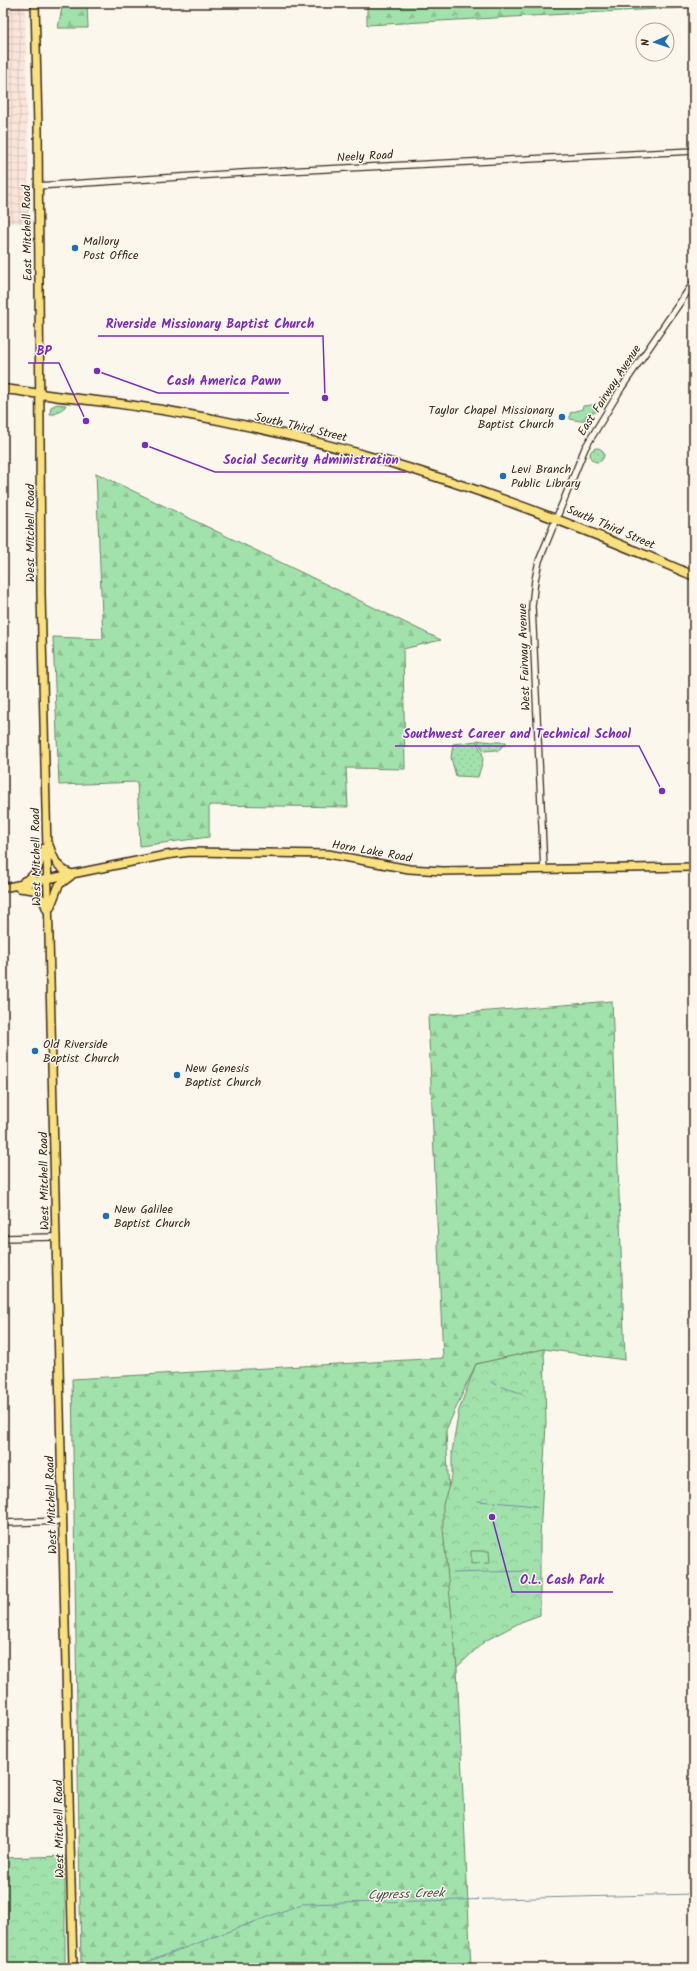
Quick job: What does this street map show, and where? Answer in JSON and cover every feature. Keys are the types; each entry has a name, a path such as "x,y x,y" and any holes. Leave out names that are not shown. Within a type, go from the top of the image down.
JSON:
{"highway":[{"name":"South Third Street","path":"3,389 183,414 302,439 421,471 556,518 694,576"}],"main road":[{"name":"East Mitchell Road","path":"35,3 35,73 38,127 37,186 40,394"},
{"name":"West Mitchell Road","path":"40,394 41,562 73,1968"},
{"path":"47,840 56,863 65,872 72,874"},
{"path":"7,888 31,878 38,871 47,840"},
{"name":"Horn Lake Road","path":"7,888 166,855 190,852 328,854 432,871 694,867"},
{"path":"49,914 57,887 72,874"},
{"path":"7,888 34,890 43,900 49,914"}],"street":[{"name":"Neely Road","path":"37,186 242,173 694,151"},
{"name":"East Fairway Avenue","path":"556,518 580,458 591,439 622,387 694,282"},
{"name":"West Fairway Avenue","path":"544,870 532,606 539,562 556,518"},
{"path":"3,1238 56,1237"},
{"path":"3,1523 63,1521"}],"shaded area":[{"path":"3,3 25,3 29,223 3,223"}],"green space":[{"path":"63,3 87,3 88,28 58,28"},
{"path":"367,3 694,3 694,7 367,25"},
{"path":"57,404 66,405 55,414 50,414 51,407"},
{"path":"592,405 596,407 596,412 587,413 585,420 580,421 570,419 570,413 582,409 583,406"},
{"path":"597,448 602,450 604,455 602,460 597,462 592,460 590,455 592,450"},
{"path":"96,473 441,640 403,649 405,769 346,768 348,807 209,805 209,837 140,846 137,782 59,785 53,637 103,639"},
{"path":"477,740 488,742 506,742 506,745 502,746 498,751 484,751"},
{"path":"476,741 482,752 483,760 478,777 456,776 451,758 453,744"},
{"path":"612,1001 625,1360 544,1349 476,1364 446,1430 471,1968 81,1968 72,1379 443,1358 428,1016"},
{"path":"544,1349 546,1423 540,1537 540,1615 521,1622 485,1641 457,1667 443,1529 443,1504 452,1476 452,1452 459,1410 476,1364"},
{"path":"471,1551 489,1551 490,1563 471,1564"},
{"path":"65,1856 65,1968 3,1968 3,1858"}],"waterway":[{"path":"491,1382 497,1385"},
{"path":"502,1387 521,1393 526,1397"},
{"path":"478,1501 490,1502"},
{"path":"493,1502 536,1506"},
{"path":"453,1573 528,1571"},
{"name":"Cypress Creek","path":"131,1968 302,1904 694,1894"}],"place":[{"name":"Mallory Post Office","path":"75,248"},
{"name":"Cash America Pawn","path":"97,371"},
{"name":"Riverside Missionary Baptist Church","path":"325,398"},
{"name":"Taylor Chapel Missionary Baptist Church","path":"562,417"},
{"name":"BP","path":"86,421"},
{"name":"Social Security Administration","path":"145,445"},
{"name":"Levi Branch Public Library","path":"503,476"},
{"name":"Southwest Career and Technical School","path":"662,791"},
{"name":"Old Riverside Baptist Church","path":"35,1051"},
{"name":"New Genesis Baptist Church","path":"177,1075"},
{"name":"New Galilee Baptist Church","path":"106,1216"},
{"name":"O.L. Cash Park","path":"492,1517"}]}
